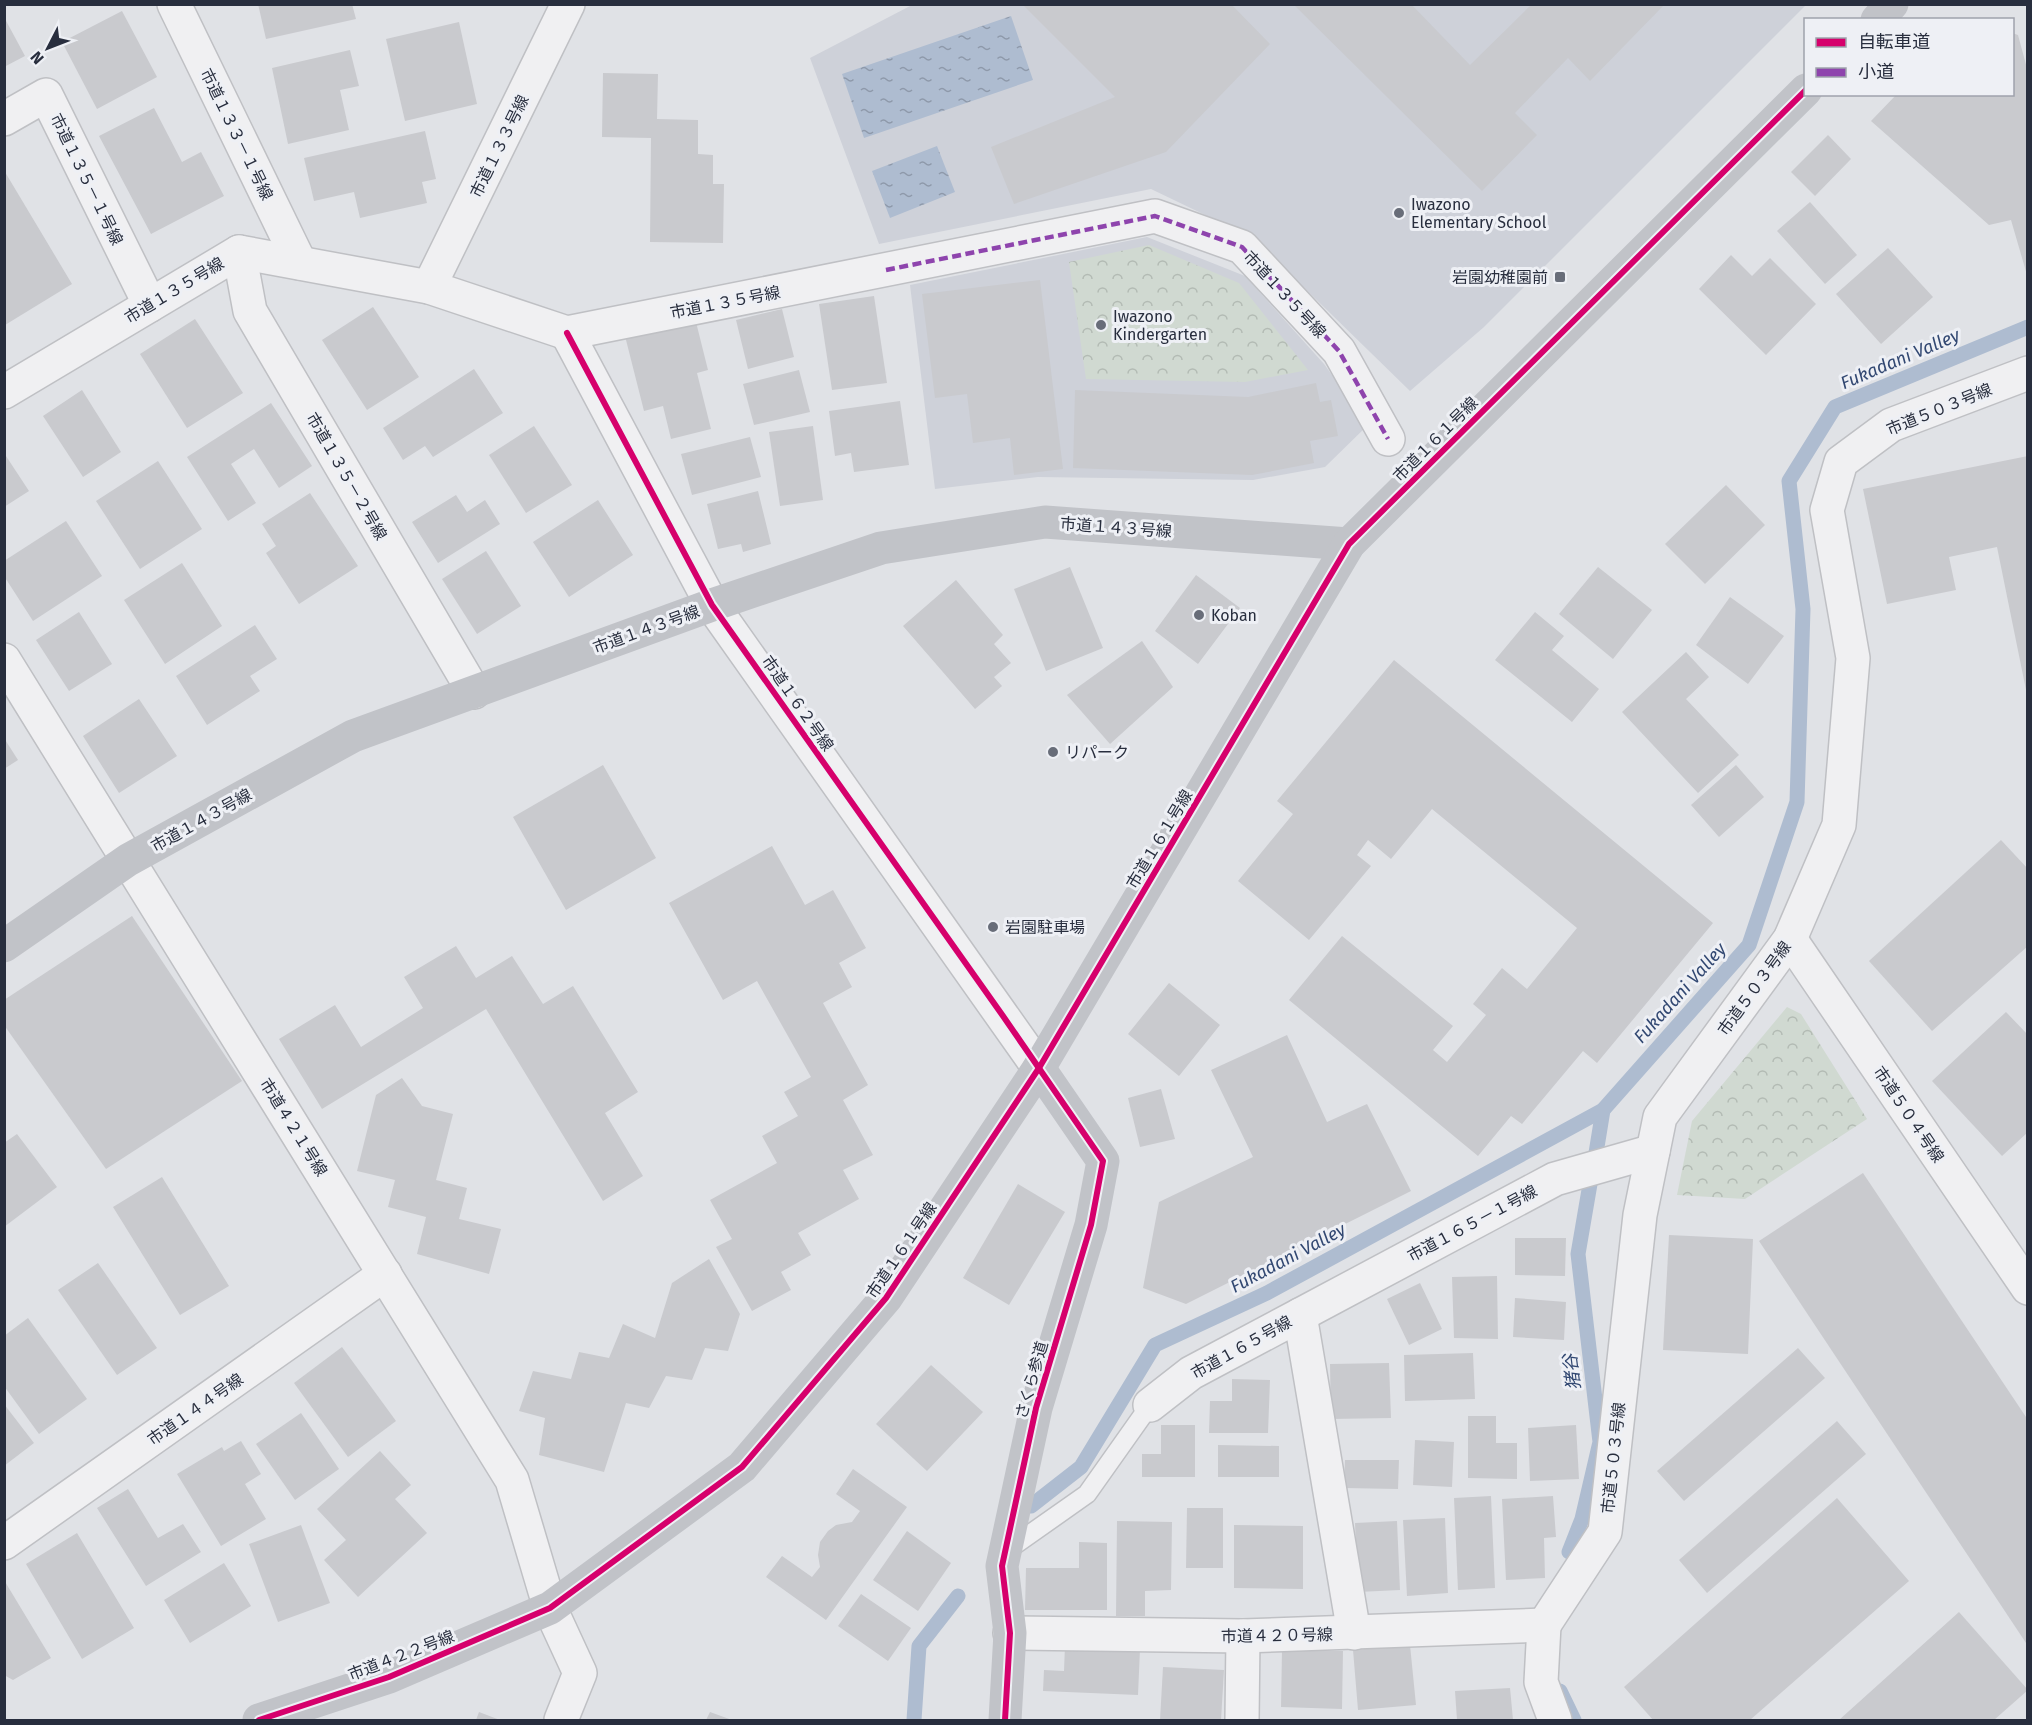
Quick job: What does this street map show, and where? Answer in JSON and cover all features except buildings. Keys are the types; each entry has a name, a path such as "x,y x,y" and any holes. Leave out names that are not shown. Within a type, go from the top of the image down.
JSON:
{"street":[{"name":"市道１３３－１号線","path":"174,4 300,263"},
{"name":"市道１３３号線","path":"429,287 568,4"},
{"path":"1879,18 1892,4"},
{"name":"市道１６１号線","path":"550,1608 742,1467 886,1298 1039,1068 1350,544 1804,92"},
{"name":"市道１３５－１号線","path":"4,119 46,95 150,305"},
{"name":"市道１３５号線","path":"4,392 239,252 429,287 567,333 1155,216 1242,248 1339,351 1388,439"},
{"name":"市道１３５－２号線","path":"239,252 250,310 474,692"},
{"name":"市道１６２号線","path":"567,333 712,605 1039,1068"},
{"name":"市道５０３号線","path":"1544,1624 1605,1532 1640,1215 1660,1117 1790,939 1839,825 1853,658 1827,510 1840,462 1891,425 2028,373"},
{"name":"市道１４３号線","path":"4,946 128,860 353,736 712,605 881,548 1045,522 1350,544"},
{"name":"市道４２１号線","path":"4,660 512,1480 550,1608 580,1673 561,1720"},
{"name":"市道５０４号線","path":"1790,939 2028,1288"},
{"name":"さくら参道","path":"1005,1720 1010,1633 1002,1566 1036,1408 1090,1225 1103,1161 1039,1068"},
{"name":"市道１６５－１号線","path":"1300,1315 1555,1179 1653,1151"},
{"name":"市道１４４号線","path":"4,1543 385,1274"},
{"name":"市道１６５号線","path":"1150,1405 1191,1373 1300,1315 1354,1633"},
{"name":"市道４２２号線","path":"260,1720 389,1677 550,1608"},
{"path":"1544,1624 1541,1682 1555,1720"},
{"name":"市道４２０号線","path":"1010,1633 1243,1636 1544,1624"},
{"path":"1242,1720 1243,1636"}],"lane":[{"name":"市道１６５号線","path":"1005,1552 1087,1494 1150,1405"}],"shaded area":[{"name":"Iwazono Elementary School","path":"912,5 1806,5 1484,327 1410,391 1253,238 1151,189 879,244 810,58"},
{"name":"Iwazono Kindergarten","path":"1147,237 1245,276 1324,364 1368,425 1325,467 1253,480 1038,477 935,489 910,285"}],"green space":[{"path":"1149,245 1239,283 1308,370 1245,382 1086,379 1069,262"},
{"path":"1787,1007 1801,1014 1867,1119 1745,1199 1677,1195 1692,1121"}],"water":[{"path":"1011,16 1033,80 864,138 842,74"},
{"path":"937,146 955,192 890,218 872,171"}],"waterway":[{"name":"Fukadani Valley","path":"1031,1506 1081,1467 1155,1345 1267,1293 1603,1110 1749,945 1797,802 1803,609 1789,481 1835,407 2028,327"},
{"name":"猪谷","path":"1596,1153 1603,1110"},
{"name":"猪谷","path":"1569,1552 1582,1519 1600,1442 1578,1254 1590,1184"},
{"name":"Fukadani Valley","path":"914,1720 919,1646 958,1596"},
{"name":"猪谷","path":"1560,1691 1574,1720"}],"marked path":[{"path":"886,270 1155,216 1242,247 1339,351 1388,439"}],"cycle path":[{"path":"259,1720 389,1677 550,1608 742,1467 886,1298 1039,1068 1349,544 1804,92"},
{"path":"567,333 712,605 1103,1161 1091,1225 1036,1408 1002,1566 1010,1633 1005,1720"}],"place":[{"name":"Iwazono Elementary School","path":"1399,213"},
{"name":"岩園幼稚園前","path":"1560,277"},
{"name":"Iwazono Kindergarten","path":"1101,325"},
{"name":"Koban","path":"1199,615"},
{"name":"リパーク","path":"1053,752"},
{"name":"岩園駐車場","path":"993,927"}]}
